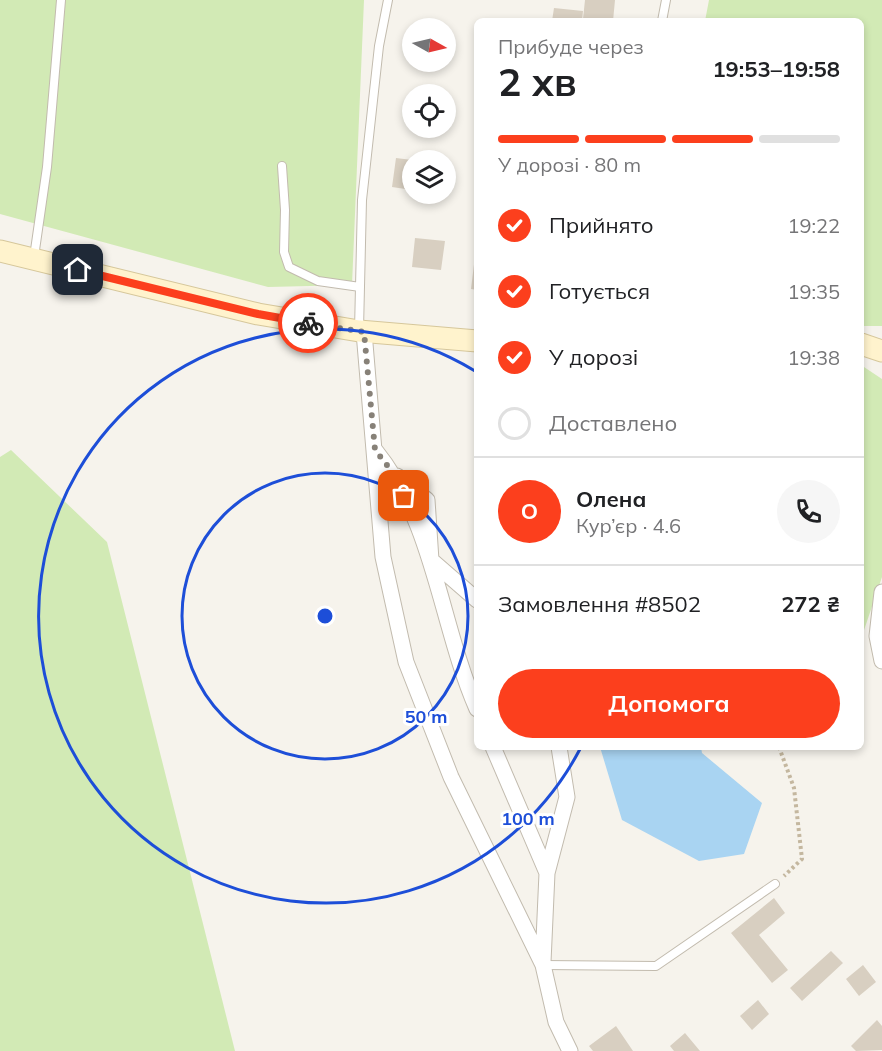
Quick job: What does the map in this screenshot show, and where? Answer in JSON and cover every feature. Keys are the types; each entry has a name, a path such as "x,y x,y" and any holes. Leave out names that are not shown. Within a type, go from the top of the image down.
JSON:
{"street":[{"path":"0,250 258,314 362,332 474,341"},
{"path":"362,332 375,450 383,556 406,662 451,777 543,966 556,1022 570,1051"},
{"path":"864,341 882,340"},
{"path":"864,342 882,351"},
{"path":"375,450 394,474 427,500 431,560 464,678 474,702"},
{"path":"431,560 474,597"},
{"path":"882,592 877,636 882,661"},
{"path":"494,750 548,873"},
{"path":"543,966 548,873 567,797 559,750"}],"lane":[{"path":"33,259 47,167 61,0"},
{"path":"362,332 360,287 362,200 379,46 388,0"},
{"path":"663,18 666,0"},
{"path":"282,166 284,252 289,267 318,281 360,287"},
{"path":"543,966 656,966 774,884"}],"path":[{"path":"774,884 802,859 794,788 780,750"}],"green space":[{"path":"0,0 364,0 352,285 268,287 0,214"},
{"path":"709,0 882,0 882,326 864,326 864,18 706,18"},
{"path":"864,367 882,379 882,577 864,630"},
{"path":"11,450 107,542 235,1051 0,1051 0,457"}],"water":[{"path":"601,750 702,750 702,753 762,803 744,854 699,861 622,820"}],"building":[{"path":"585,0 615,0 613,18 583,18"},
{"path":"554,8 583,11 582,18 552,18"},
{"path":"396,158 402,159 402,188 392,187"},
{"path":"415,238 445,241 441,270 412,267"},
{"path":"474,264 474,290 471,289"},
{"path":"774,898 785,913 759,935 788,970 772,983 731,933"},
{"path":"831,951 843,963 802,1001 790,988"},
{"path":"863,965 876,982 859,996 846,979"},
{"path":"758,1000 769,1014 752,1030 740,1016"},
{"path":"877,1020 882,1026 882,1050 856,1051 851,1046"},
{"path":"616,1026 633,1051 593,1051 589,1046"},
{"path":"685,1033 700,1051 674,1051 670,1046"}],"way so far":[{"path":"308,323 364,332 375,450 394,474 404,496"}],"route":[{"path":"78,270 258,314 308,323"}]}
